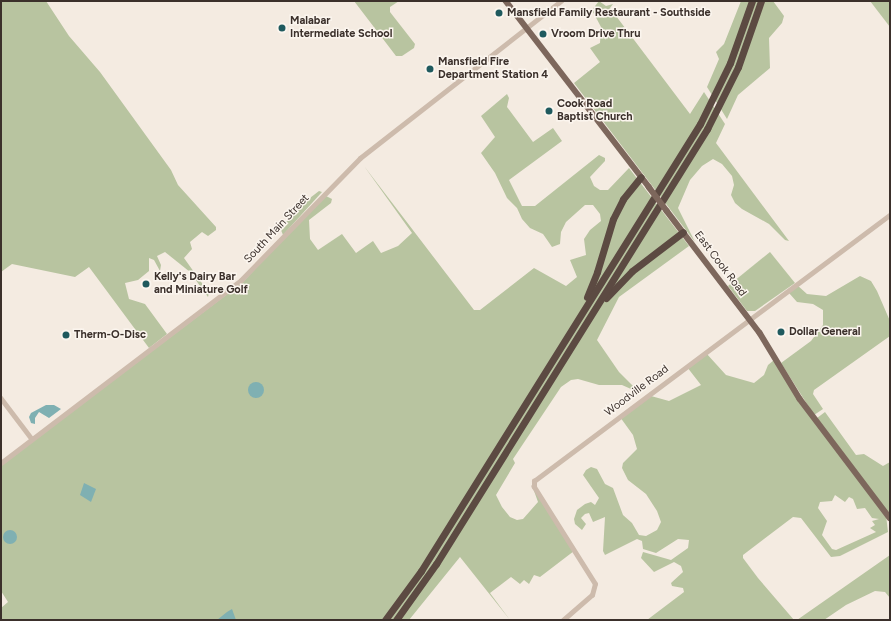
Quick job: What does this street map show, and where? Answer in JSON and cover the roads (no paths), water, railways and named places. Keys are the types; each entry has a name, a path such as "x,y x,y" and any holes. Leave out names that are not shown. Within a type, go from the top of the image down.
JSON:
{"highway":[{"path":"384,620 421,571 707,112 730,63 752,1"},
{"path":"396,620 433,569 717,111 743,56 761,1"},
{"path":"551,362 590,292 615,213 641,177"},
{"path":"580,333 623,279 683,232"}],"main road":[{"name":"East Cook Road","path":"506,1 749,318 805,406 890,518"}],"street":[{"name":"South Main Street","path":"1,463 241,280 360,158 560,1"},
{"name":"Woodville Road","path":"563,620 592,596 595,584 534,487 534,481 749,318 890,214"},
{"path":"1,398 32,439"}],"water":[{"path":"256,382 263,387 264,390 259,397 256,398 249,393 248,390 253,383"},
{"path":"46,405 54,405 61,409 49,418 39,412 35,418 35,424 31,423 29,417 31,413"},
{"path":"84,483 96,489 91,502 80,495"},
{"path":"10,530 15,532 17,537 15,542 10,544 5,542 3,537 5,532"},
{"path":"232,609 236,620 217,620 227,612"}],"place":[{"name":"Mansfield Family Restaurant - Southside","path":"499,13"},
{"name":"Malabar Intermediate School","path":"282,28"},
{"name":"Vroom Drive Thru","path":"543,34"},
{"name":"Mansfield Fire Department Station 4","path":"430,69"},
{"name":"Cook Road Baptist Church","path":"549,111"},
{"name":"Kelly's Dairy Bar and Miniature Golf","path":"146,284"},
{"name":"Dollar General","path":"781,332"},
{"name":"Therm-O-Disc","path":"66,335"}]}
